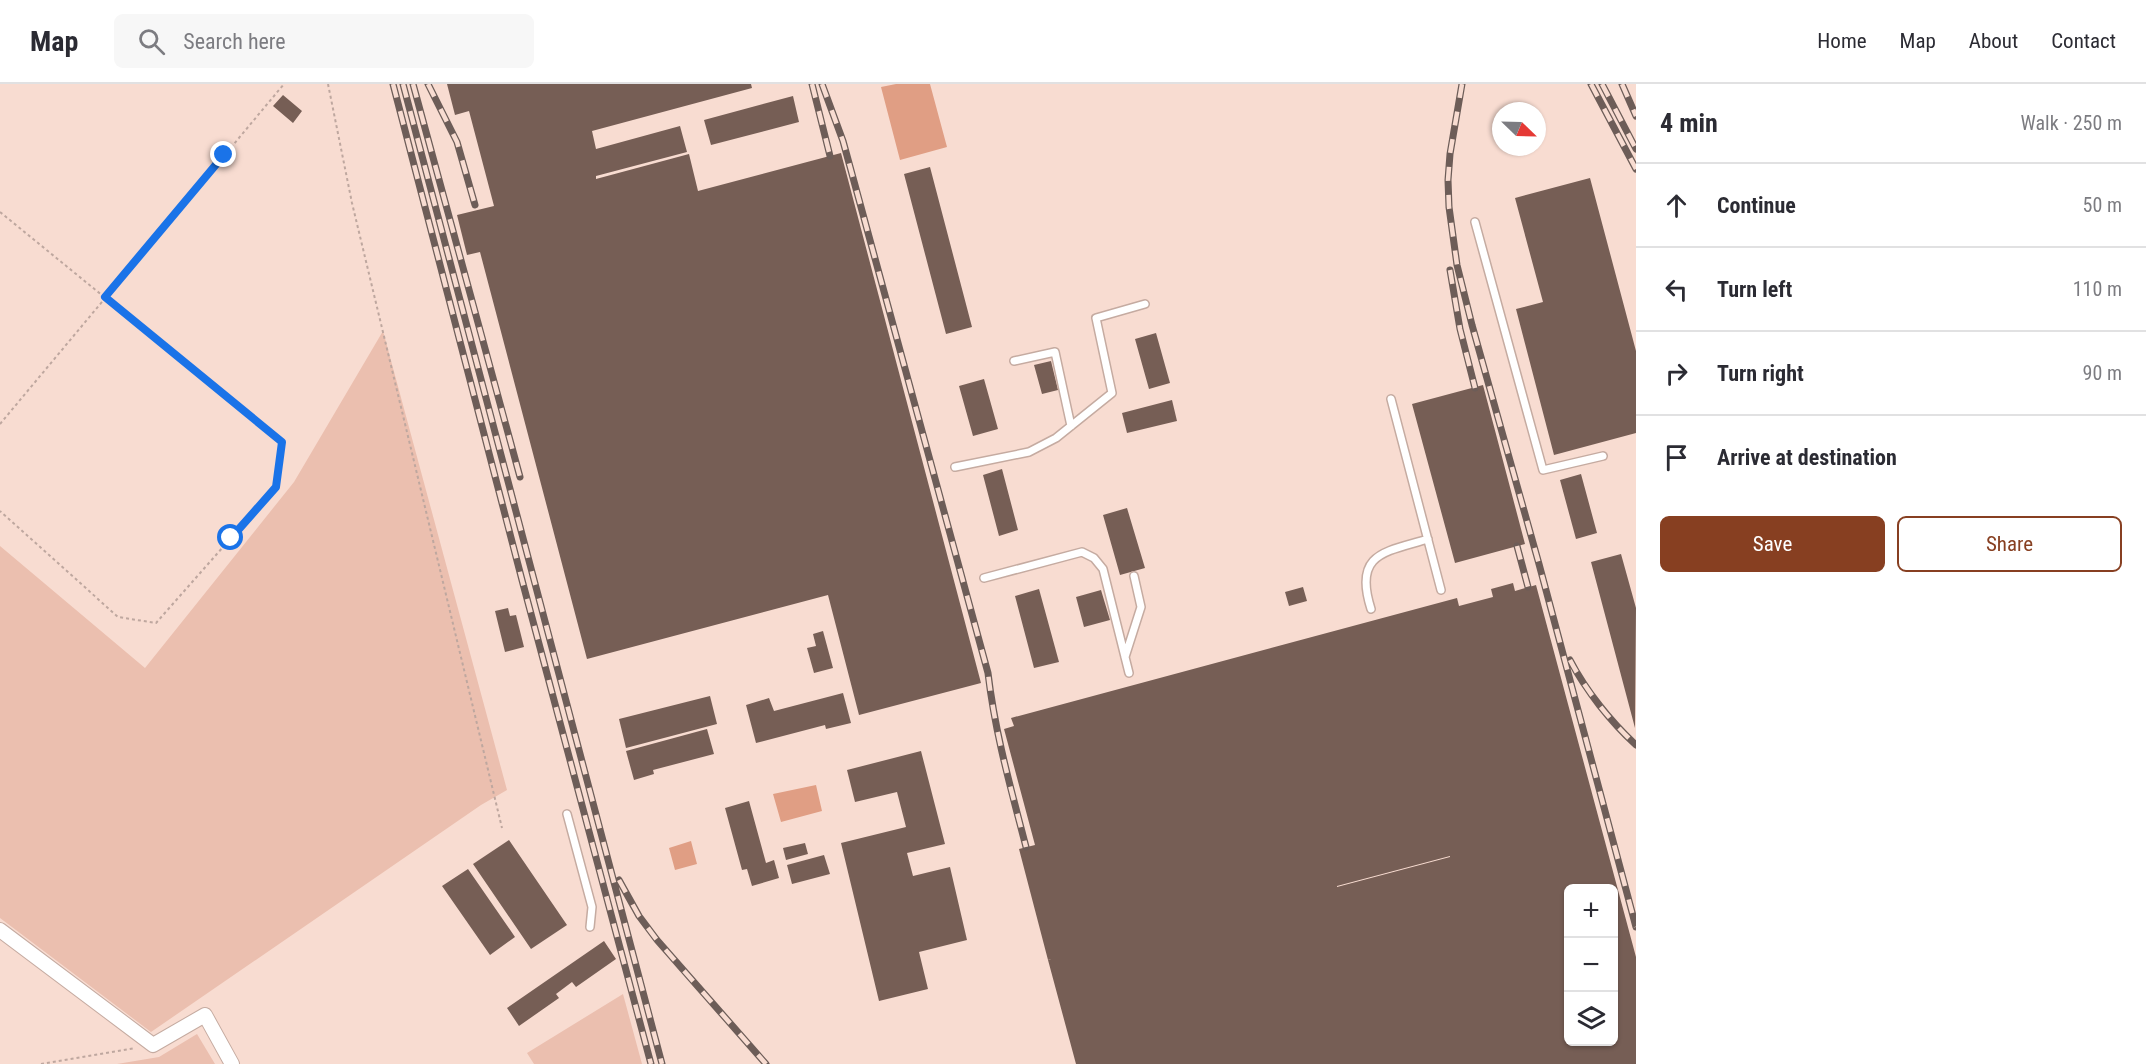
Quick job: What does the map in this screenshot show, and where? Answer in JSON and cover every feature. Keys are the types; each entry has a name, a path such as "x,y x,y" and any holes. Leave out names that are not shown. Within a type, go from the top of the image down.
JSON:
{"street":[{"path":"0,930 153,1045 205,1015 232,1064"}],"lane":[{"path":"1475,222 1543,470 1603,456"},
{"path":"955,467 1029,452 1056,438 1112,393 1096,318 1144,304"},
{"path":"1014,361 1055,352 1071,426"},
{"path":"1391,399 1441,590"},
{"path":"1371,609 1365,590 1366,575 1371,562 1384,552 1428,539"},
{"path":"984,578 1082,552 1094,558 1103,569 1129,673"},
{"path":"1125,657 1141,607 1134,576"},
{"path":"567,814 592,907 590,927"}],"path":[{"path":"0,424 284,84"},
{"path":"328,84 352,203 502,828"},
{"path":"0,212 282,442 276,487 156,623 118,617 0,511"},
{"path":"41,1064 153,1045"}],"shaded area":[{"path":"896,84 930,84 947,147 900,160 881,87"},
{"path":"383,331 507,790 481,805 151,1032 0,918 0,546 145,668 294,482"},
{"path":"816,785 822,811 781,822 773,794"},
{"path":"691,841 697,864 675,870 669,848"},
{"path":"623,994 642,1064 534,1064 527,1053"},
{"path":"197,1034 215,1064 117,1064 159,1057"}],"building":[{"path":"447,84 751,84 752,88 592,131 596,149 680,126 687,152 596,176 596,179 689,154 698,191 841,153 981,683 859,715 828,595 587,659 480,252 467,255 457,215 494,206 469,111 455,115"},
{"path":"283,95 302,111 293,123 273,106"},
{"path":"793,96 799,122 711,145 704,120"},
{"path":"930,167 972,327 946,334 904,174"},
{"path":"1590,178 1636,351 1636,433 1554,455 1516,309 1543,302 1515,198"},
{"path":"1156,333 1170,383 1149,389 1135,339"},
{"path":"1051,361 1058,390 1042,394 1034,365"},
{"path":"984,379 998,429 973,436 959,386"},
{"path":"1483,385 1525,544 1455,563 1412,404"},
{"path":"1172,400 1177,421 1127,433 1122,413"},
{"path":"1002,469 1018,530 999,536 983,475"},
{"path":"1581,474 1597,533 1576,539 1560,480"},
{"path":"1127,508 1145,568 1120,575 1103,515"},
{"path":"1621,554 1636,608 1635,728 1591,562"},
{"path":"1513,583 1515,591 1536,585 1616,884 1564,884 1564,1046 1618,1046 1618,890 1636,957 1636,1064 1076,1064 1019,849 1035,845 1004,729 1014,726 1011,718 1457,598 1459,606 1493,597 1491,589","holes":["1450,856 1450,857 1337,887"]},
{"path":"1303,587 1307,601 1289,606 1285,592"},
{"path":"1039,589 1059,662 1034,668 1015,596"},
{"path":"1101,590 1110,620 1084,627 1076,597"},
{"path":"508,608 510,616 516,615 524,647 505,652 495,611"},
{"path":"823,631 833,668 814,673 807,648 816,646 813,634"},
{"path":"843,693 851,723 826,729 825,725 756,743 746,705 769,698 774,711"},
{"path":"710,696 717,724 626,748 619,719"},
{"path":"707,729 714,754 653,770 654,774 634,780 626,751"},
{"path":"921,751 945,844 907,853 913,876 950,867 967,940 919,952 928,989 879,1001 841,843 906,827 897,792 855,802 847,770"},
{"path":"749,801 766,863 774,860 779,878 752,886 747,869 742,870 725,808"},
{"path":"509,840 567,925 531,949 473,864"},
{"path":"805,843 808,854 786,860 783,848"},
{"path":"824,855 830,874 792,884 787,865"},
{"path":"468,869 515,937 490,955 442,886"},
{"path":"604,941 616,959 576,987 572,982 556,994 559,998 519,1026 507,1008"}],"railway":[{"path":"393,84 651,1064"},
{"path":"403,84 662,1064"},
{"path":"413,84 520,477"},
{"path":"428,84 457,142 475,205"},
{"path":"812,84 830,156"},
{"path":"822,84 843,141 988,673 999,739 1026,847"},
{"path":"1462,84 1448,180 1449,207 1457,265 1636,927"},
{"path":"1591,84 1636,169"},
{"path":"1602,84 1636,149"},
{"path":"1622,84 1636,116"},
{"path":"1450,270 1460,329 1475,388"},
{"path":"1517,546 1528,587"},
{"path":"1570,660 1600,706 1636,745"},
{"path":"619,880 639,916 657,940 766,1064"}],"route":[{"path":"224,155 105,297 282,442 276,487 231,538"}]}
